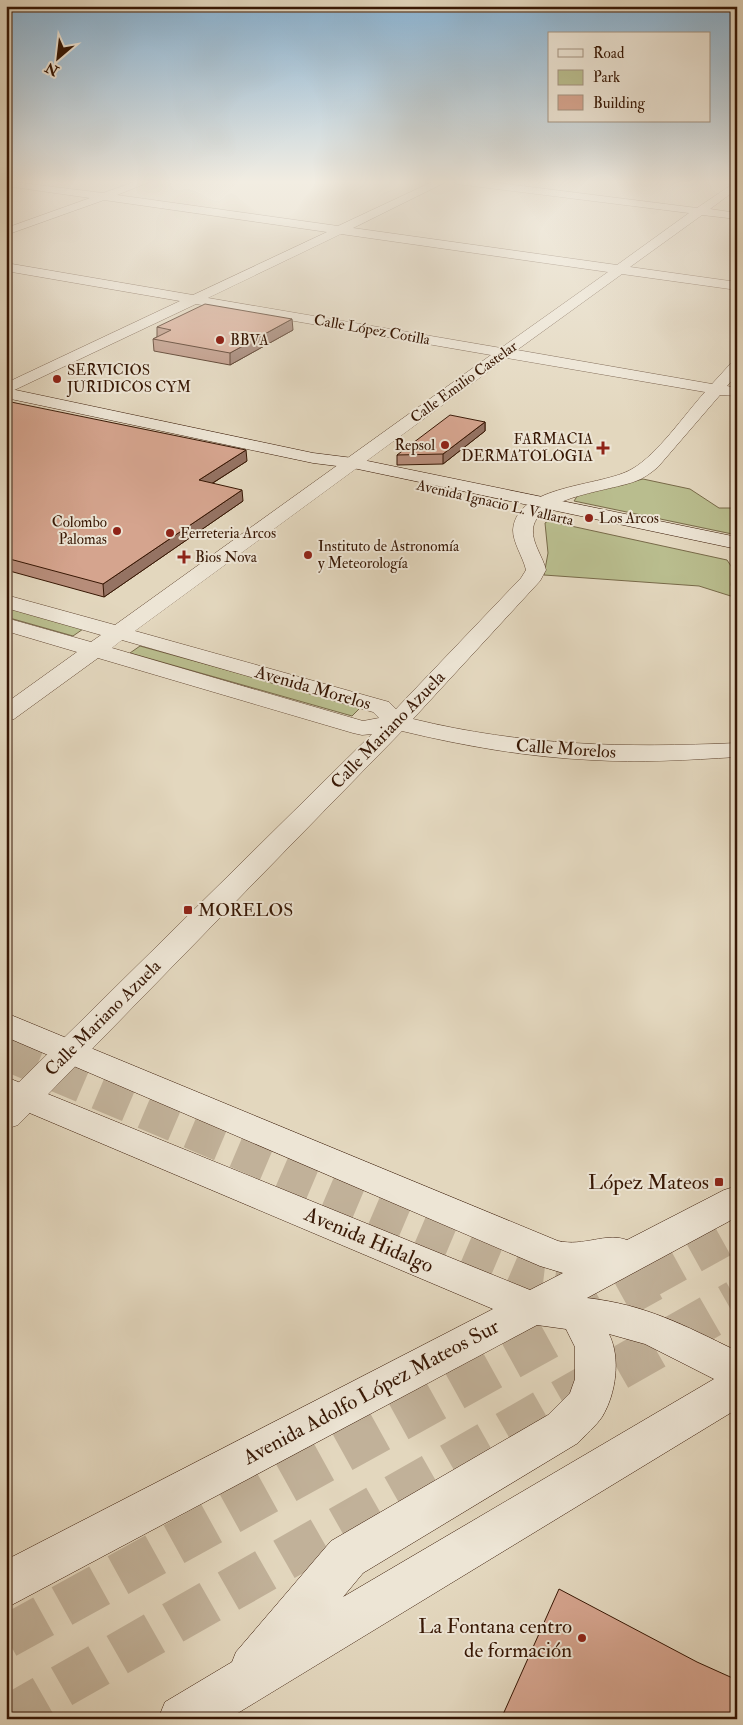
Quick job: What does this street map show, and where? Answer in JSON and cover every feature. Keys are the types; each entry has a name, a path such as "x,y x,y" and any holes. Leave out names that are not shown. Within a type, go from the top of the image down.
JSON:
{"street":[{"path":"6,388 274,262"},
{"path":"560,262 737,286"},
{"name":"Calle Emilio Castelar","path":"6,714 631,262"},
{"name":"Calle López Cotilla","path":"6,268 737,393"},
{"path":"537,507 627,479 641,472 737,365"},
{"name":"Avenida Ignacio L. Vallarta","path":"6,393 537,507 737,556"},
{"name":"Avenida Ignacio L. Vallarta","path":"537,507 737,543"},
{"name":"Calle Mariano Azuela","path":"12,1101 69,1051 397,722 530,581 536,570 522,530 525,519 537,507"},
{"name":"Avenida Morelos","path":"6,601 381,708 397,722"},
{"name":"Avenida Morelos","path":"6,624 362,728 397,722"},
{"name":"Calle Morelos","path":"397,722 472,739 590,753 653,754 737,750"},
{"path":"6,1024 553,1255 573,1260 644,1247"},
{"name":"Avenida Hidalgo","path":"12,1101 530,1307 621,1319 656,1330 737,1370"},
{"name":"Avenida Adolfo López Mateos Sur","path":"6,1585 530,1307 737,1200"},
{"path":"239,1685 347,1557 563,1429 576,1418 586,1404 595,1379 594,1346 578,1313"},
{"path":"182,1719 737,1387"}],"green space":[{"path":"643,479 690,489 719,508 737,508 737,535 574,501 578,495"},
{"path":"548,521 727,560 733,569 731,585 737,598 699,586 544,575 548,553 545,523"},
{"path":"6,605 86,627 73,636 6,617"},
{"path":"140,646 361,707 352,716 130,653"}],"building":[{"name":"BBVA","path":"205,304 292,319 230,353 153,339 171,330 157,327"},
{"path":"6,401 246,450 199,480 242,490 103,584 6,558"},
{"path":"450,415 485,422 443,454 397,455"},
{"name":"La Fontana centro de formación","path":"559,1589 697,1662 737,1680 737,1719 501,1719"}],"tunnel":[{"path":"6,1054 532,1277 565,1281"},
{"path":"650,1281 737,1233"},
{"path":"555,1280 588,1284"},
{"path":"6,1637 652,1280"},
{"path":"6,1718 737,1301"}],"place":[{"name":"BBVA","path":"220,340"},
{"name":"SERVICIOS JURIDICOS CYM","path":"57,379"},
{"name":"Repsol","path":"445,445"},
{"name":"FARMACIA DERMATOLOGIA","path":"603,448"},
{"name":"Los Arcos","path":"589,518"},
{"name":"Colombo Palomas","path":"117,531"},
{"name":"Ferreteria Arcos","path":"170,533"},
{"name":"Instituto de Astronomía y Meteorología","path":"308,555"},
{"name":"Bios Nova","path":"184,557"},
{"name":"MORELOS","path":"188,910"},
{"name":"López Mateos","path":"719,1182"},
{"name":"La Fontana centro de formación","path":"582,1638"}]}
